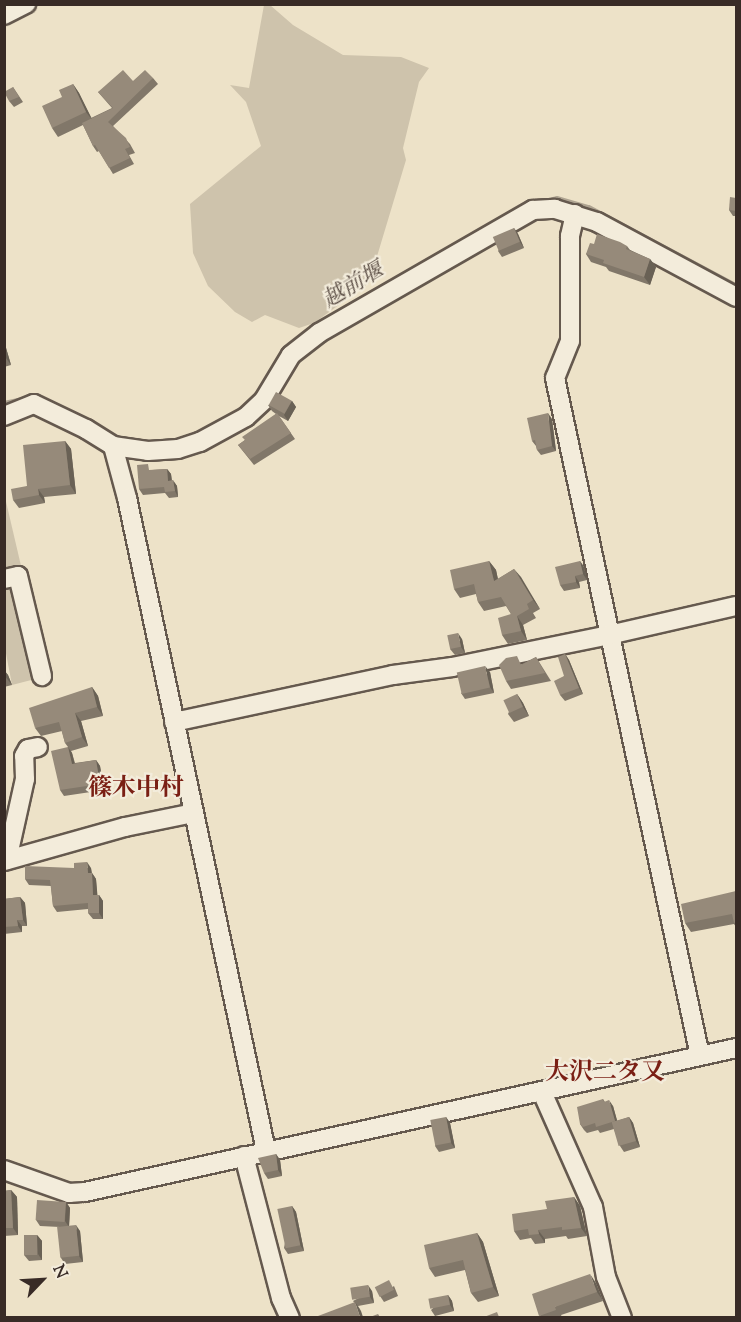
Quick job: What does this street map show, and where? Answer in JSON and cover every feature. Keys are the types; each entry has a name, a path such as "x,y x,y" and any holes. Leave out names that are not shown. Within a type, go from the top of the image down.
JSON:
{"street":[{"path":"4,15 26,4"},
{"path":"4,416 34,404 86,429 113,446 148,451 178,449 226,430 246,417 264,400 291,355 318,333 531,212 555,209 575,214 658,253 736,297"},
{"path":"575,214 570,236 570,341 555,378 700,1056"},
{"path":"113,446 127,498 266,1151"},
{"path":"4,579 18,576 42,676"},
{"path":"174,722 393,675 452,667 609,635 736,606"},
{"path":"38,747 28,749 24,756 25,779 6,861 125,827 194,813"},
{"path":"4,1170 69,1193 85,1192 736,1048"},
{"path":"542,1092 593,1207 606,1277 622,1317"},
{"path":"244,1156 281,1298 290,1317"}],"shaded area":[{"path":"264,5 270,5 293,25 343,55 401,57 429,68 419,82 403,148 406,160 369,283 314,323 299,328 265,315 252,322 235,312 208,286 193,253 190,204 261,146 246,102 230,85 249,88"},
{"path":"4,493 22,570 5,574"},
{"path":"17,582 39,678 12,685 5,648 4,585"}],"building":[{"path":"123,70 133,81 145,70 153,78 108,122 126,138 130,147 125,149 130,158 109,168 95,145 93,146 82,123 113,108 98,92"},
{"path":"73,84 86,112 52,128 42,106 62,97 59,90"},
{"path":"13,87 19,97 9,101 4,92"},
{"path":"730,197 736,198 736,211 729,210"},
{"path":"514,228 520,242 499,251 493,237"},
{"path":"597,234 620,242 627,246 626,249 650,259 644,277 603,263 604,260 586,254 590,243 594,244"},
{"path":"276,392 292,401 284,414 269,405"},
{"path":"277,413 291,433 250,459 238,445 245,440 242,437"},
{"path":"548,413 552,446 537,450 535,440 532,441 527,418"},
{"path":"65,441 70,485 38,489 39,495 13,500 11,489 27,486 23,445"},
{"path":"148,464 149,470 167,469 168,481 173,480 175,491 165,492 164,487 139,489 137,465"},
{"path":"489,561 494,581 514,569 533,600 527,604 529,609 517,616 521,631 502,635 498,618 511,614 501,597 478,602 474,584 454,589 450,570"},
{"path":"580,561 583,574 575,576 576,582 560,585 555,567"},
{"path":"458,633 461,647 450,649 447,635"},
{"path":"565,654 579,688 560,695 554,681 564,676 558,657"},
{"path":"517,656 521,665 536,657 545,673 506,681 499,665 506,658"},
{"path":"485,666 490,687 462,694 457,673"},
{"path":"92,687 97,707 75,713 82,737 65,743 59,722 35,728 29,708"},
{"path":"517,694 523,707 509,713 503,700"},
{"path":"68,747 72,764 96,760 100,784 60,790 51,751"},
{"path":"87,862 88,873 92,873 93,895 99,895 99,913 88,913 88,903 53,906 50,880 25,879 25,866 74,868 74,863"},
{"path":"736,891 736,922 734,923 732,914 685,923 681,904"},
{"path":"20,897 23,920 17,920 18,926 4,927 4,899"},
{"path":"603,1099 604,1102 609,1100 615,1121 596,1127 595,1123 583,1127 580,1124 577,1107"},
{"path":"446,1117 451,1143 435,1146 430,1120"},
{"path":"629,1117 636,1141 619,1146 612,1122"},
{"path":"276,1154 278,1170 264,1173 258,1158"},
{"path":"11,1190 13,1228 4,1228 4,1191"},
{"path":"574,1197 581,1228 562,1230 562,1227 538,1230 539,1234 529,1235 528,1229 514,1231 512,1214 547,1209 545,1201"},
{"path":"37,1200 66,1202 65,1222 36,1220"},
{"path":"292,1206 300,1245 286,1248 277,1209"},
{"path":"76,1225 79,1256 60,1258 57,1227"},
{"path":"477,1233 493,1287 471,1293 463,1260 429,1268 424,1245"},
{"path":"24,1235 37,1235 37,1255 24,1255"},
{"path":"590,1274 597,1292 555,1307 556,1310 539,1316 532,1294"},
{"path":"389,1280 394,1290 380,1297 375,1287"},
{"path":"368,1285 370,1297 352,1300 350,1288"},
{"path":"448,1295 450,1305 430,1309 428,1299"},
{"path":"355,1302 360,1317 318,1316"},
{"path":"497,1312 499,1317 484,1317"}],"waterway":[{"name":"越前堰","path":"544,201 557,198 589,207 736,285"},
{"name":"越前堰","path":"479,231 519,208"},
{"name":"越前堰","path":"4,403 27,398"}],"district":[{"name":"篠木中村","path":"136,790"},
{"name":"大沢二タ又","path":"605,1074"}]}
